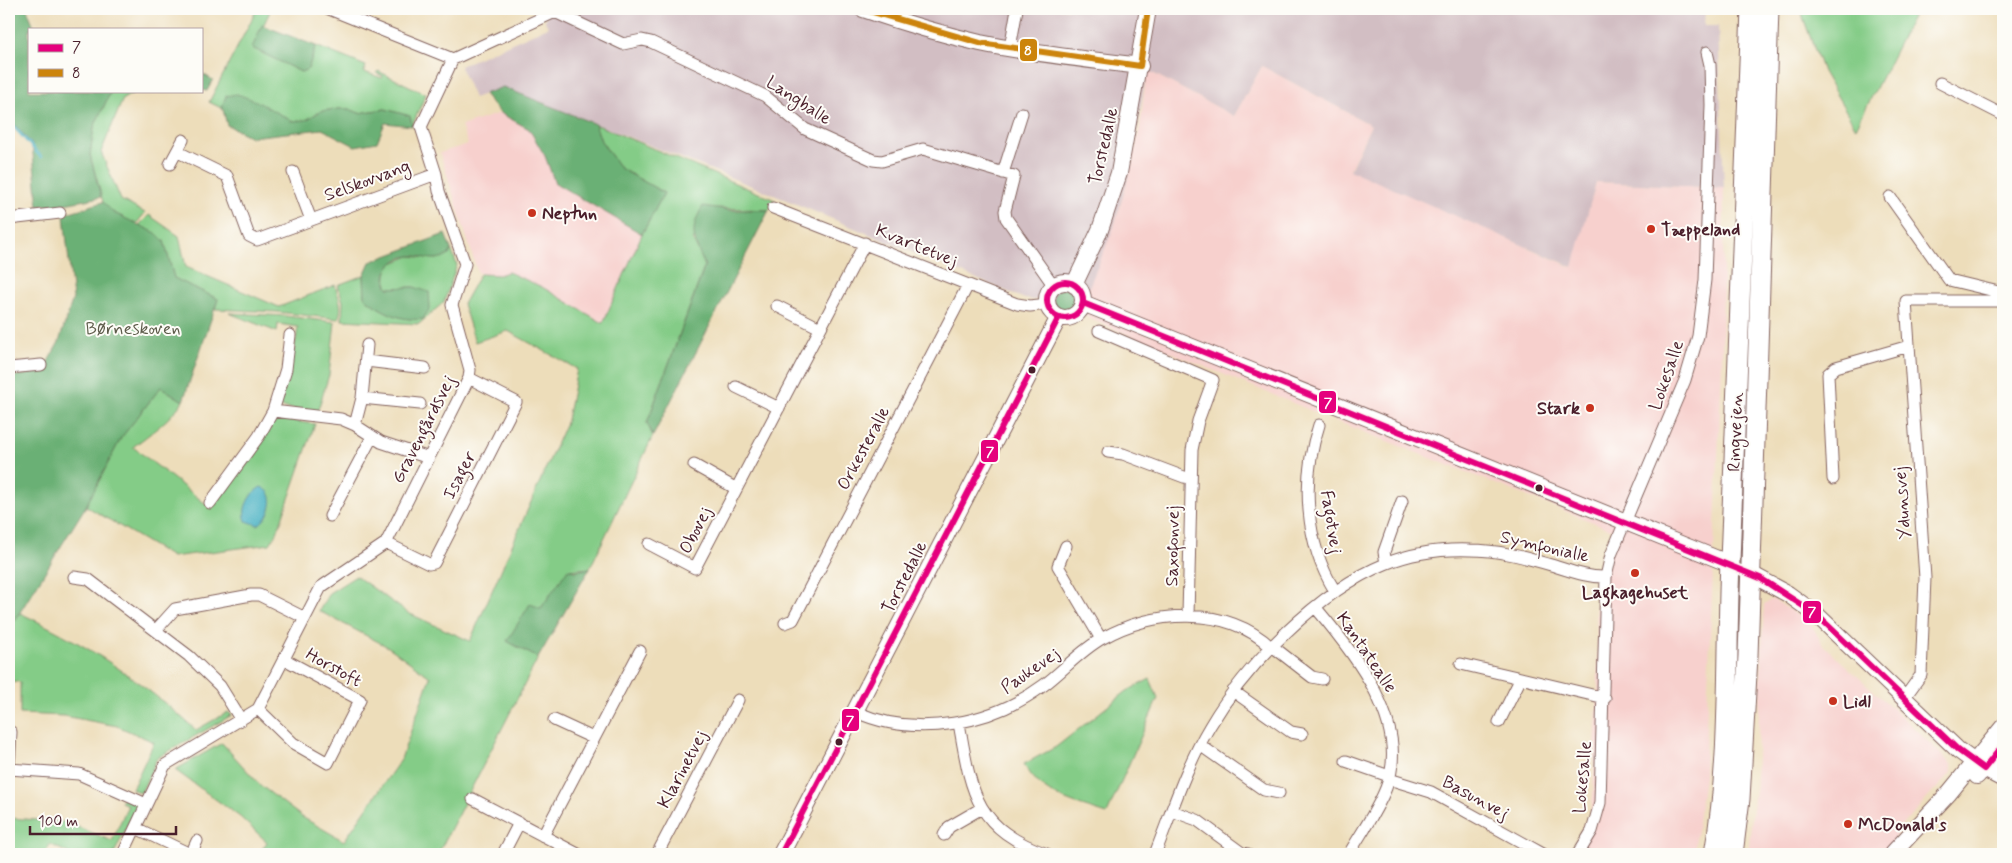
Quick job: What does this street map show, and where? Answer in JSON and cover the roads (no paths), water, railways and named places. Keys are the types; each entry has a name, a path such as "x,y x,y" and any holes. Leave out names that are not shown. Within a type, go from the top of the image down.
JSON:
{"main road":[{"name":"Ringvejen","path":"1714,854 1719,826 1725,745 1751,9"},
{"name":"Ringvejen","path":"1733,854 1740,799 1751,574 1769,9"},
{"path":"1730,564 1751,574"}],"street":[{"path":"329,9 453,59 556,11"},
{"path":"863,9 933,30 1010,48 1140,66"},
{"path":"1010,48 1017,9"},
{"name":"Torstedalle","path":"1074,284 1100,230 1119,174 1140,66 1148,9"},
{"name":"Langballe","path":"556,11 623,44 642,40 651,42 766,96 805,129 873,160 882,161 923,149 1003,173"},
{"name":"Lokesalle","path":"1578,854 1592,831 1600,803 1605,698 1606,577 1611,555 1685,380 1698,336 1704,280 1711,105 1710,65 1707,52"},
{"name":"Gravengårdsvej","path":"146,804 165,765 258,709 321,587 386,543 470,378 470,370 452,305 465,264 438,191 436,174 421,127 453,59"},
{"path":"1940,83 2003,116"},
{"path":"1022,114 1003,173 1014,176 1005,212 1006,218 1054,286"},
{"path":"170,164 183,140"},
{"name":"Selskovvang","path":"178,152 227,176 249,236 257,240 436,174"},
{"name":"Selskovvang","path":"293,172 311,220"},
{"path":"1890,197 1949,280 2003,293"},
{"name":"Kvartetvej","path":"773,208 1017,304 1030,306 1048,304"},
{"path":"9,219 60,213"},
{"name":"Obovej","path":"649,544 695,568 735,488 865,243"},
{"path":"1063,282 1074,284 1082,292 1083,303 1075,315 1060,317 1054,314 1048,304 1049,293 1054,286 1063,282"},
{"name":"Orkesteralle","path":"785,623 793,620 968,285"},
{"name":"Ydunsvej","path":"1905,697 1921,675 1925,578 1906,301 2003,301"},
{"path":"1083,303 1730,564"},
{"path":"777,306 820,328"},
{"name":"Torstedalle","path":"781,854 1060,317"},
{"name":"Saxofonvej","path":"1099,332 1213,380 1194,437 1191,478 1188,616"},
{"path":"210,503 259,436 274,411 286,369 290,335"},
{"path":"355,425 362,398 367,345"},
{"path":"1833,479 1828,374 1836,367 1890,349 1910,346"},
{"path":"366,361 425,368"},
{"path":"9,368 41,365"},
{"name":"Isager","path":"386,543 429,564 434,563 516,402 470,378"},
{"path":"736,387 779,408"},
{"path":"362,398 420,404"},
{"path":"274,411 341,420 355,425 372,437 392,446 429,458"},
{"name":"Fagotvej","path":"1319,426 1311,452 1309,502 1317,550 1335,591"},
{"path":"330,516 372,437"},
{"path":"1108,452 1123,454 1191,478"},
{"path":"694,465 735,488"},
{"path":"1386,563 1384,552 1402,502"},
{"path":"1066,546 1058,566 1101,639"},
{"name":"Symfonialle","path":"1156,854 1183,779 1200,745 1233,691 1272,646 1335,591 1386,563 1426,552 1472,550 1517,555 1574,572 1606,577"},
{"path":"1751,574 1794,598 1817,615 1905,697 1958,750 2003,779"},
{"path":"74,577 88,579 189,656 220,686 241,720"},
{"path":"156,630 175,609 251,595 259,595 305,618"},
{"name":"Kantatealle","path":"1316,608 1350,653 1373,688 1385,711 1392,743 1389,778 1380,799 1348,854"},
{"name":"Paukevej","path":"856,712 871,717 910,724 960,722 996,712 1030,695 1101,639 1139,622 1188,616 1208,618 1234,625 1254,634 1272,646"},
{"path":"1272,646 1312,677 1322,680"},
{"path":"543,836 640,651"},
{"name":"Horstoft","path":"258,709 293,743 328,763 360,700 284,659"},
{"path":"1461,664 1520,680 1605,698"},
{"path":"1499,722 1520,680"},
{"path":"1233,691 1291,732 1302,734"},
{"name":"Klarinetvej","path":"657,854 738,700"},
{"path":"554,720 593,738"},
{"path":"960,722 968,775 982,808 1012,838 1047,854"},
{"path":"1904,854 1979,765 2003,727"},
{"path":"9,773 11,732"},
{"path":"1200,745 1264,790 1279,793"},
{"path":"1892,854 1979,765 2003,745"},
{"path":"1346,761 1389,778"},
{"path":"9,769 79,774 146,804 123,854"},
{"name":"Basunvej","path":"1389,778 1431,792 1543,854"},
{"path":"473,799 578,854"},
{"path":"944,835 949,827 982,808"},
{"path":"1172,811 1197,820 1242,853 1248,854"},
{"path":"503,854 519,823"},
{"path":"136,828 190,854 197,841"}],"water":[{"path":"261,487 270,494 271,505 266,517 258,525 246,521 245,511 250,497"}],"waterway":[{"path":"9,121 41,157"}],"place":[{"name":"Neptun","path":"532,213"},
{"name":"Tæppeland","path":"1651,229"},
{"name":"Stark","path":"1590,408"},
{"name":"Lagkagehuset","path":"1635,573"},
{"name":"Lidl","path":"1833,701"},
{"name":"McDonald's","path":"1848,824"}],"park label":[{"name":"Børneskoven","path":"133,328"}]}
